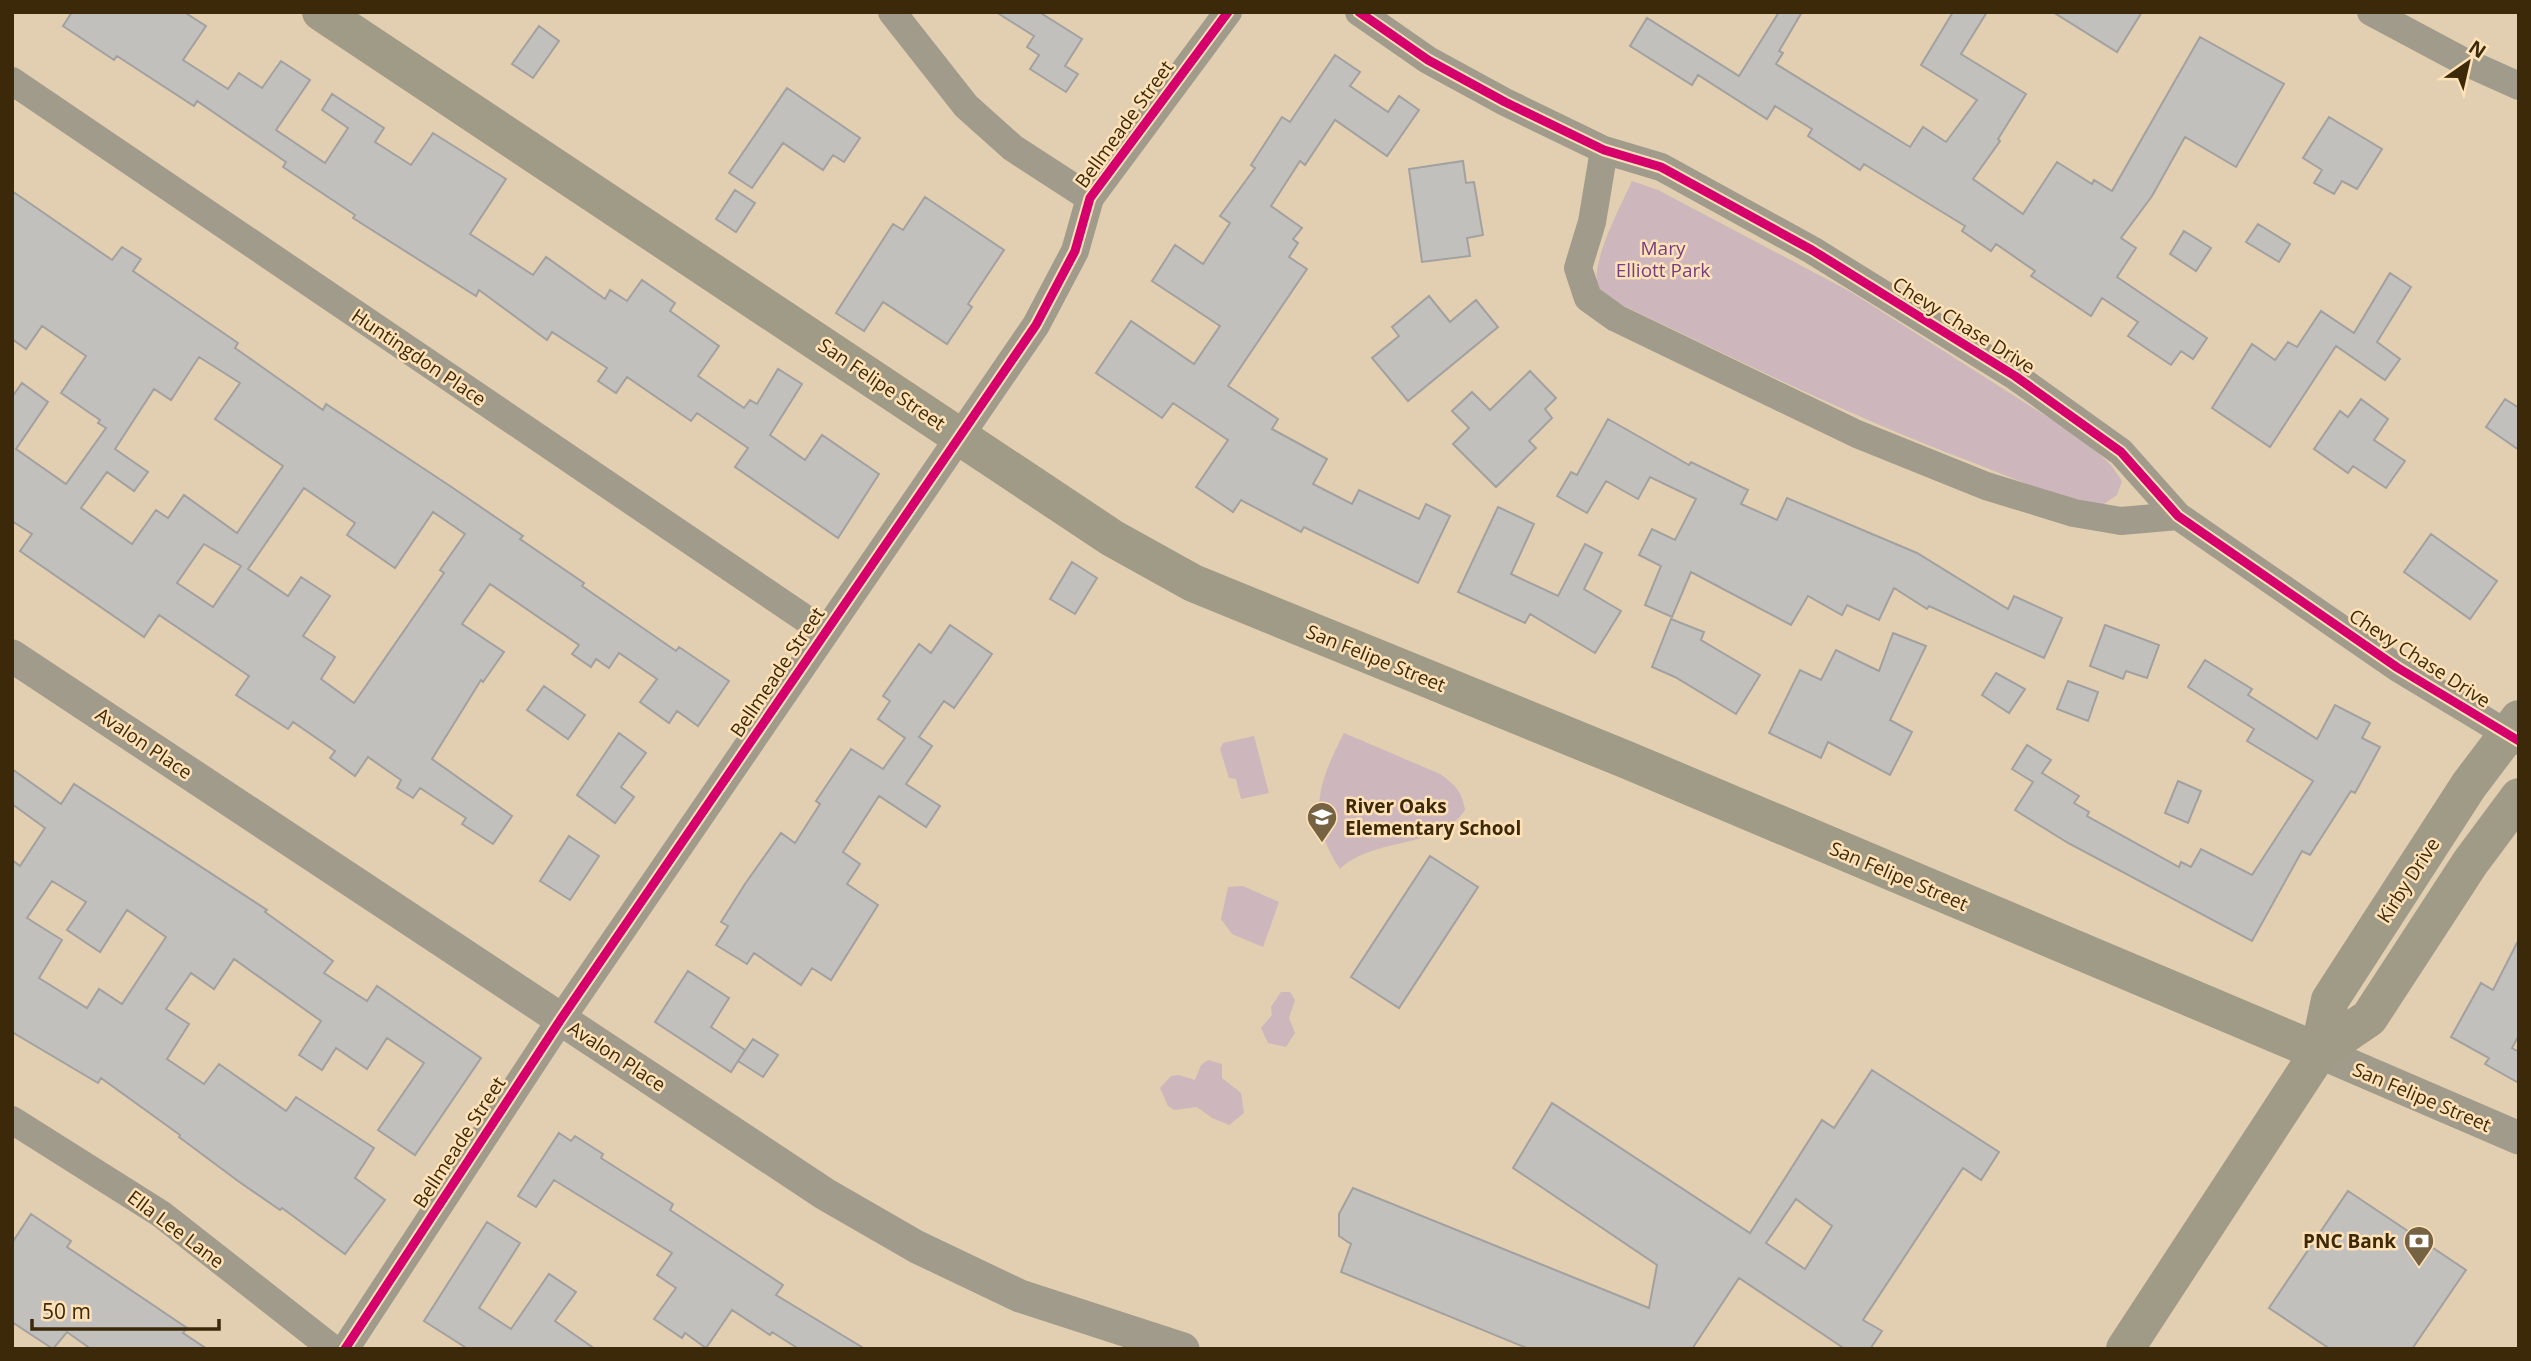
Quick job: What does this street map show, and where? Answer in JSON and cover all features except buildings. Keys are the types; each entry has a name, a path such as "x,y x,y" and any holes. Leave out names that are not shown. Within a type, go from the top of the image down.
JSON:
{"main road":[{"name":"San Felipe Street","path":"321,12 1112,538 1193,583 1627,760 2319,1052"},
{"name":"Kirby Drive","path":"2125,1349 2319,1052 2330,1000 2469,786 2515,732"},
{"name":"Kirby Drive","path":"2319,1052 2369,1018 2470,863 2519,797"}],"street":[{"path":"892,12 966,106 1013,148 1090,198"},
{"name":"Bellmeade Street","path":"345,1349 561,1019 961,437 1042,313 1075,251 1090,198 1228,12"},
{"name":"Chevy Chase Drive","path":"1359,12 1428,60 1505,102 1604,149 1661,167 1801,244 2015,376 2121,452 2178,516 2398,668 2515,732"},
{"path":"2371,12 2461,60 2519,86"},
{"name":"Huntingdon Place","path":"12,81 825,632"},
{"path":"1604,149 1592,222 1578,268 1588,298 1616,318 1857,434 1986,486 2074,513 2122,521 2178,516"},
{"name":"Avalon Place","path":"12,656 825,1194 917,1247 1020,1296 1183,1349"},
{"name":"San Felipe Street","path":"2319,1052 2519,1139"},
{"name":"Ella Lee Lane","path":"12,1121 161,1214 333,1349"}],"green space":[{"name":"Mary Elliott Park","path":"1632,181 1658,190 1851,292 2088,443 2111,465 2122,481 2117,495 2101,506 2067,498 1925,444 1752,367 1605,295 1600,291 1597,281 1597,268 1607,236"},
{"path":"1344,733 1440,774 1457,789 1465,810 1453,823 1439,831 1423,838 1370,851 1340,869 1329,851 1319,817 1322,785"},
{"path":"1254,736 1269,793 1241,799 1236,779 1229,778 1220,749 1223,743"},
{"path":"1243,886 1279,902 1263,947 1232,934 1221,919 1228,887"},
{"path":"1281,992 1290,992 1295,1000 1289,1018 1295,1033 1286,1047 1268,1043 1261,1028 1272,1015 1271,1007"},
{"path":"1208,1060 1222,1064 1222,1078 1241,1093 1244,1113 1229,1125 1212,1118 1197,1107 1174,1110 1168,1106 1160,1088 1171,1076 1179,1075 1195,1080 1201,1065"}],"cycle path":[{"path":"345,1349 561,1019 1036,325 1075,251 1090,198 1228,12"},
{"path":"1359,12 1428,60 1505,102 1604,150 1661,167 1812,250 2015,376 2121,452 2178,516 2398,668 2519,741"}],"place":[{"name":"River Oaks Elementary School","path":"1322,844"},
{"name":"PNC Bank","path":"2419,1268"}]}
